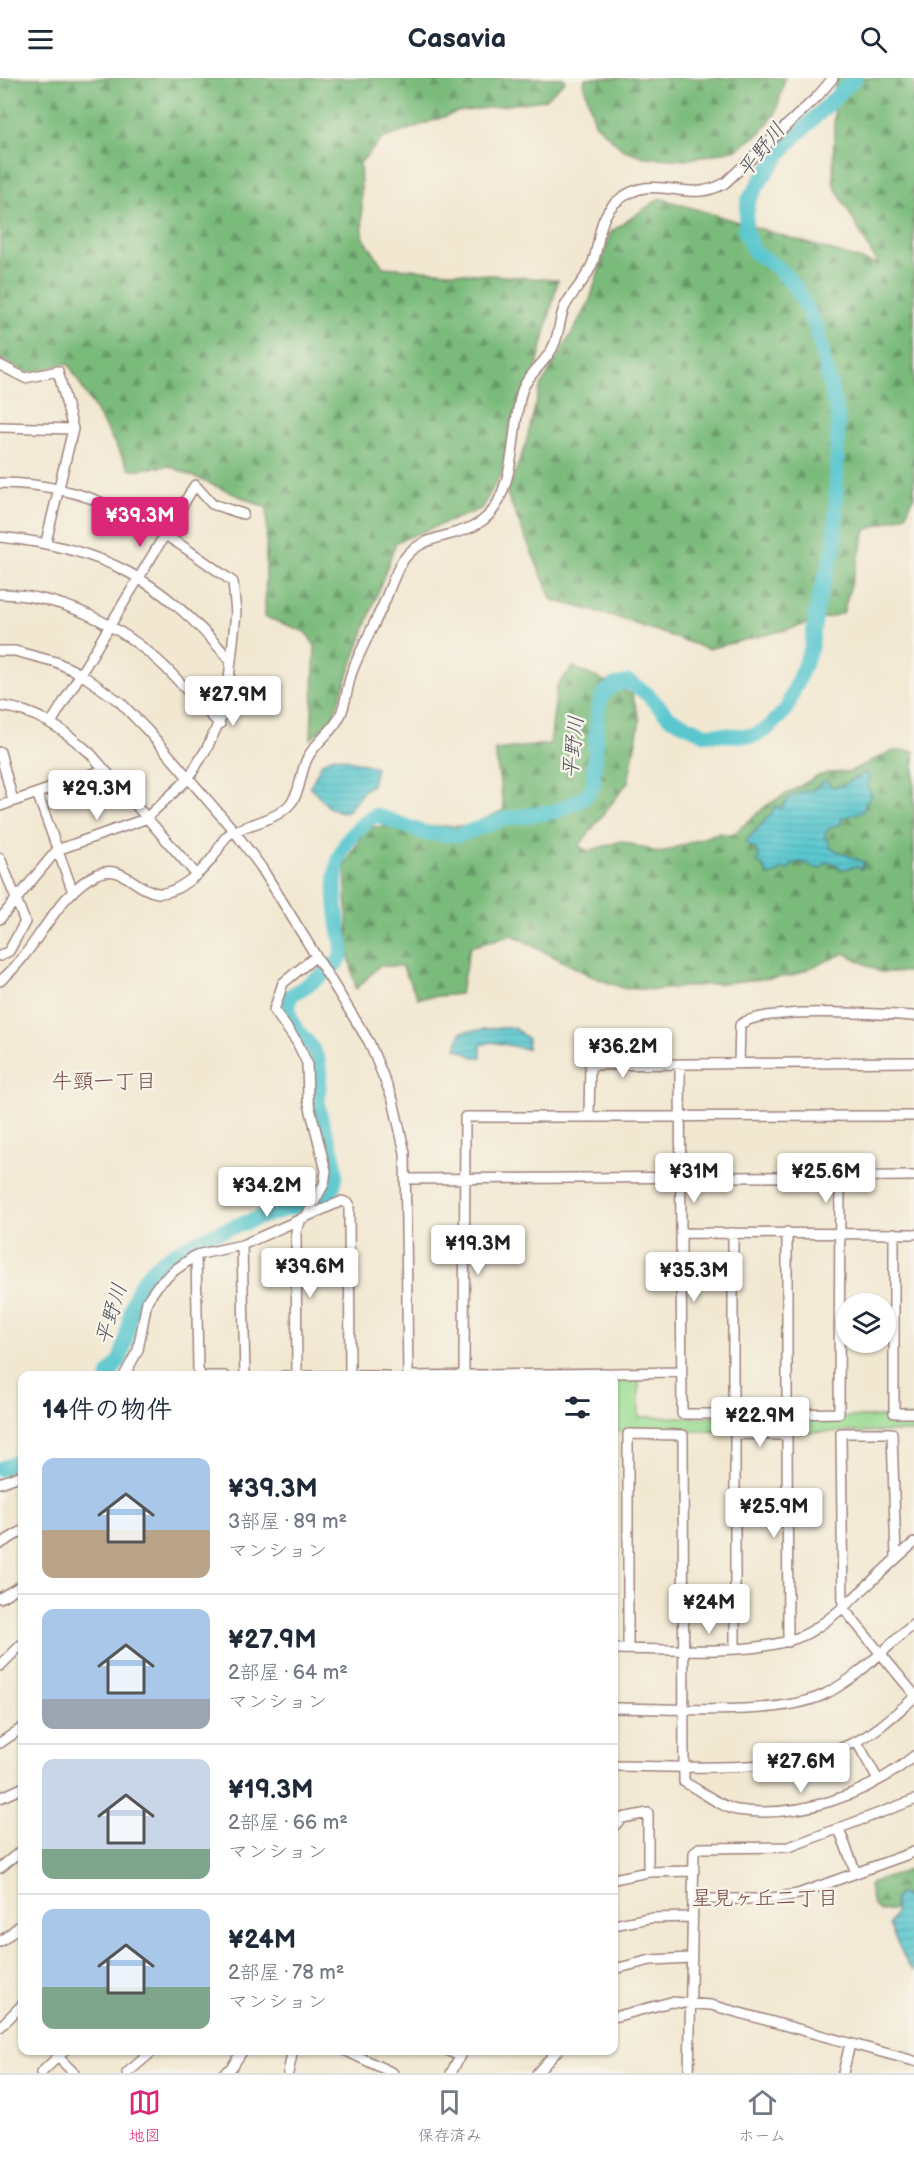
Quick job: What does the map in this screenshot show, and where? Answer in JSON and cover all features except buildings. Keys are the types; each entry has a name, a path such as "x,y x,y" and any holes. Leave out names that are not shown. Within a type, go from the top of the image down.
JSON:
{"street":[{"path":"0,981 16,968 37,936 82,883 101,873 121,873 143,887 158,893 178,887 212,859 227,835 277,815 294,799 306,760 341,715 352,670 407,555 421,544 474,527 486,520 494,510 514,451 522,390 553,349 564,309 586,278 594,261 602,220 607,211 636,188 644,186 696,193 713,190 725,183 817,97 833,78"},
{"path":"0,365 25,378 58,371 73,429 46,542"},
{"path":"0,427 73,429"},
{"path":"0,483 58,487 115,506 165,532 233,582 236,613 228,699 220,724 188,779 145,819 57,850 0,920"},
{"path":"51,723 195,485 212,504 243,514"},
{"path":"0,537 46,542 94,556 139,576 196,621 230,660"},
{"path":"0,594 16,594 69,606 110,624 164,667 220,724"},
{"path":"0,651 15,651 56,662 81,674 120,702 235,832 261,867 369,1042 393,1100 407,1179 409,1371"},
{"path":"0,706 33,713 78,742 196,874"},
{"path":"0,752 13,801"},
{"path":"0,806 103,770"},
{"path":"37,793 73,892"},
{"path":"0,858 25,922 9,951 0,956"},
{"path":"297,1371 296,1231 324,1184 326,1171 308,1100 308,1064 297,1042 274,1010 283,983 316,956"},
{"path":"739,1064 740,1025 746,1019 788,1013 914,1016"},
{"path":"589,1116 590,1065 914,1062"},
{"path":"680,1065 682,1414 733,1414 733,1233"},
{"path":"465,1371 465,1117 914,1116"},
{"path":"407,1179 680,1175 914,1176"},
{"path":"787,1233 787,1414 839,1413 840,1176"},
{"path":"127,1371 138,1350 147,1301 158,1285 195,1255 214,1249 243,1245 342,1201 349,1204 350,1371"},
{"path":"681,1233 914,1234"},
{"path":"894,1233 894,1413 914,1413"},
{"path":"243,1245 245,1371"},
{"path":"195,1255 198,1371"},
{"path":"618,1373 681,1372"},
{"path":"618,1766 789,1763 857,1742 914,1696 843,1608 841,1433 892,1433 896,1558"},
{"path":"628,1649 628,1434 683,1434 684,1782 735,1810 807,1807 828,1802 878,1780 914,1756"},
{"path":"735,1648 735,1434 787,1435 788,1642"},
{"path":"0,1483 18,1476"},
{"path":"0,1544 18,1533"},
{"path":"618,1649 760,1647 788,1642 812,1631 843,1608 914,1543"},
{"path":"0,1599 18,1588"},
{"path":"618,1708 770,1708 801,1703 843,1684 914,1624"},
{"path":"0,1666 18,1648"},
{"path":"0,1743 18,1731"},
{"path":"857,1742 878,1780"},
{"path":"0,1798 18,1790"},
{"path":"689,2073 694,1853 699,1848 789,1847 914,1800"},
{"path":"618,1822 622,1818 648,1813 648,1872"},
{"path":"839,1829 856,1873"},
{"path":"694,1899 765,1899 798,1894 914,1852"},
{"path":"0,1868 18,1853"},
{"path":"618,1879 648,1872 694,1872"},
{"path":"618,1924 649,1918 693,1917"},
{"path":"0,1942 18,1927"},
{"path":"618,1968 651,1960 691,1958"},
{"path":"618,2016 653,2006 690,2002 734,2011 914,2061"},
{"path":"0,2027 18,2009"},
{"path":"843,2073 850,2044"},
{"path":"41,2073 61,2055"},
{"path":"63,2055 74,2073"},
{"path":"127,2073 148,2055"},
{"path":"224,2073 232,2067 240,2055"},
{"path":"288,2073 291,2055"},
{"path":"355,2055 393,2073"},
{"path":"451,2073 460,2055"},
{"path":"537,2073 553,2055"}],"green space":[{"path":"0,78 564,78 565,81 544,100 457,112 382,139 360,163 363,237 383,267 558,280 536,370 510,425 502,472 481,509 396,542 333,717 311,739 315,646 306,632 265,617 267,508 169,466 130,470 68,363 28,373 0,359"},
{"path":"585,78 785,78 776,113 760,133 737,149 686,160 645,157 622,149 595,123 584,85"},
{"path":"835,78 914,78 914,495 906,515 866,530 843,613 708,649 613,616 552,600 507,494 525,446 540,388 589,303 611,232 660,198 878,265 833,183"},
{"path":"573,667 632,694 640,720 628,782 579,846 588,851 622,841 659,853 718,833 732,835 767,805 816,777 828,773 849,772 892,751 914,751 914,972 880,972 845,953 791,976 656,990 623,988 591,976 513,935 470,947 460,994 418,998 402,966 379,966 356,989 349,956 345,866 366,827 469,826 504,810 495,750 550,744 557,686"},
{"path":"618,1379 639,1379 639,1417 914,1417 914,1432 618,1431"},
{"path":"914,1869 914,1912 903,1903 891,1910 880,1911 873,1905 869,1886 873,1882"}],"water":[{"path":"334,756 376,767 372,785 365,789 348,811 341,812 330,808 310,787 322,763"},
{"path":"863,774 870,776 867,787 872,795 865,803 864,811 842,818 841,824 828,829 824,838 828,839 830,848 864,862 861,869 857,866 839,870 838,865 828,862 819,869 801,862 791,865 789,870 782,868 779,873 768,876 764,867 757,862 759,857 756,850 745,842 772,813 775,806 782,808 795,794 816,788 826,780 832,787 843,785"},
{"path":"514,1028 528,1039 527,1049 492,1042 481,1045 481,1057 474,1057 456,1048 461,1032"},
{"path":"899,1893 905,1895 914,1908 914,1971 908,1965 889,1925 895,1913 894,1900"}],"waterway":[{"name":"平野川","path":"112,1371 121,1357 137,1291 156,1266 176,1252 200,1240 329,1195 334,1185 333,1153 318,1105 319,1065 311,1046 294,1026 289,1008 290,996 330,969 341,956 342,945 335,895 338,864 342,850 361,826 376,815 425,833 459,835 504,819 557,811 584,798 593,786 598,710 603,694 614,685 629,682 646,693 670,718 705,734 753,736 767,729 786,710 811,648 818,601 835,545 838,417 815,325 795,286 777,267 754,252 745,231 748,201 788,144 855,78"},
{"name":"平野川","path":"0,1469 18,1461"}],"district":[{"name":"牛頸一丁目","path":"104,1081"},
{"name":"星見ヶ丘二丁目","path":"765,1898"}]}
